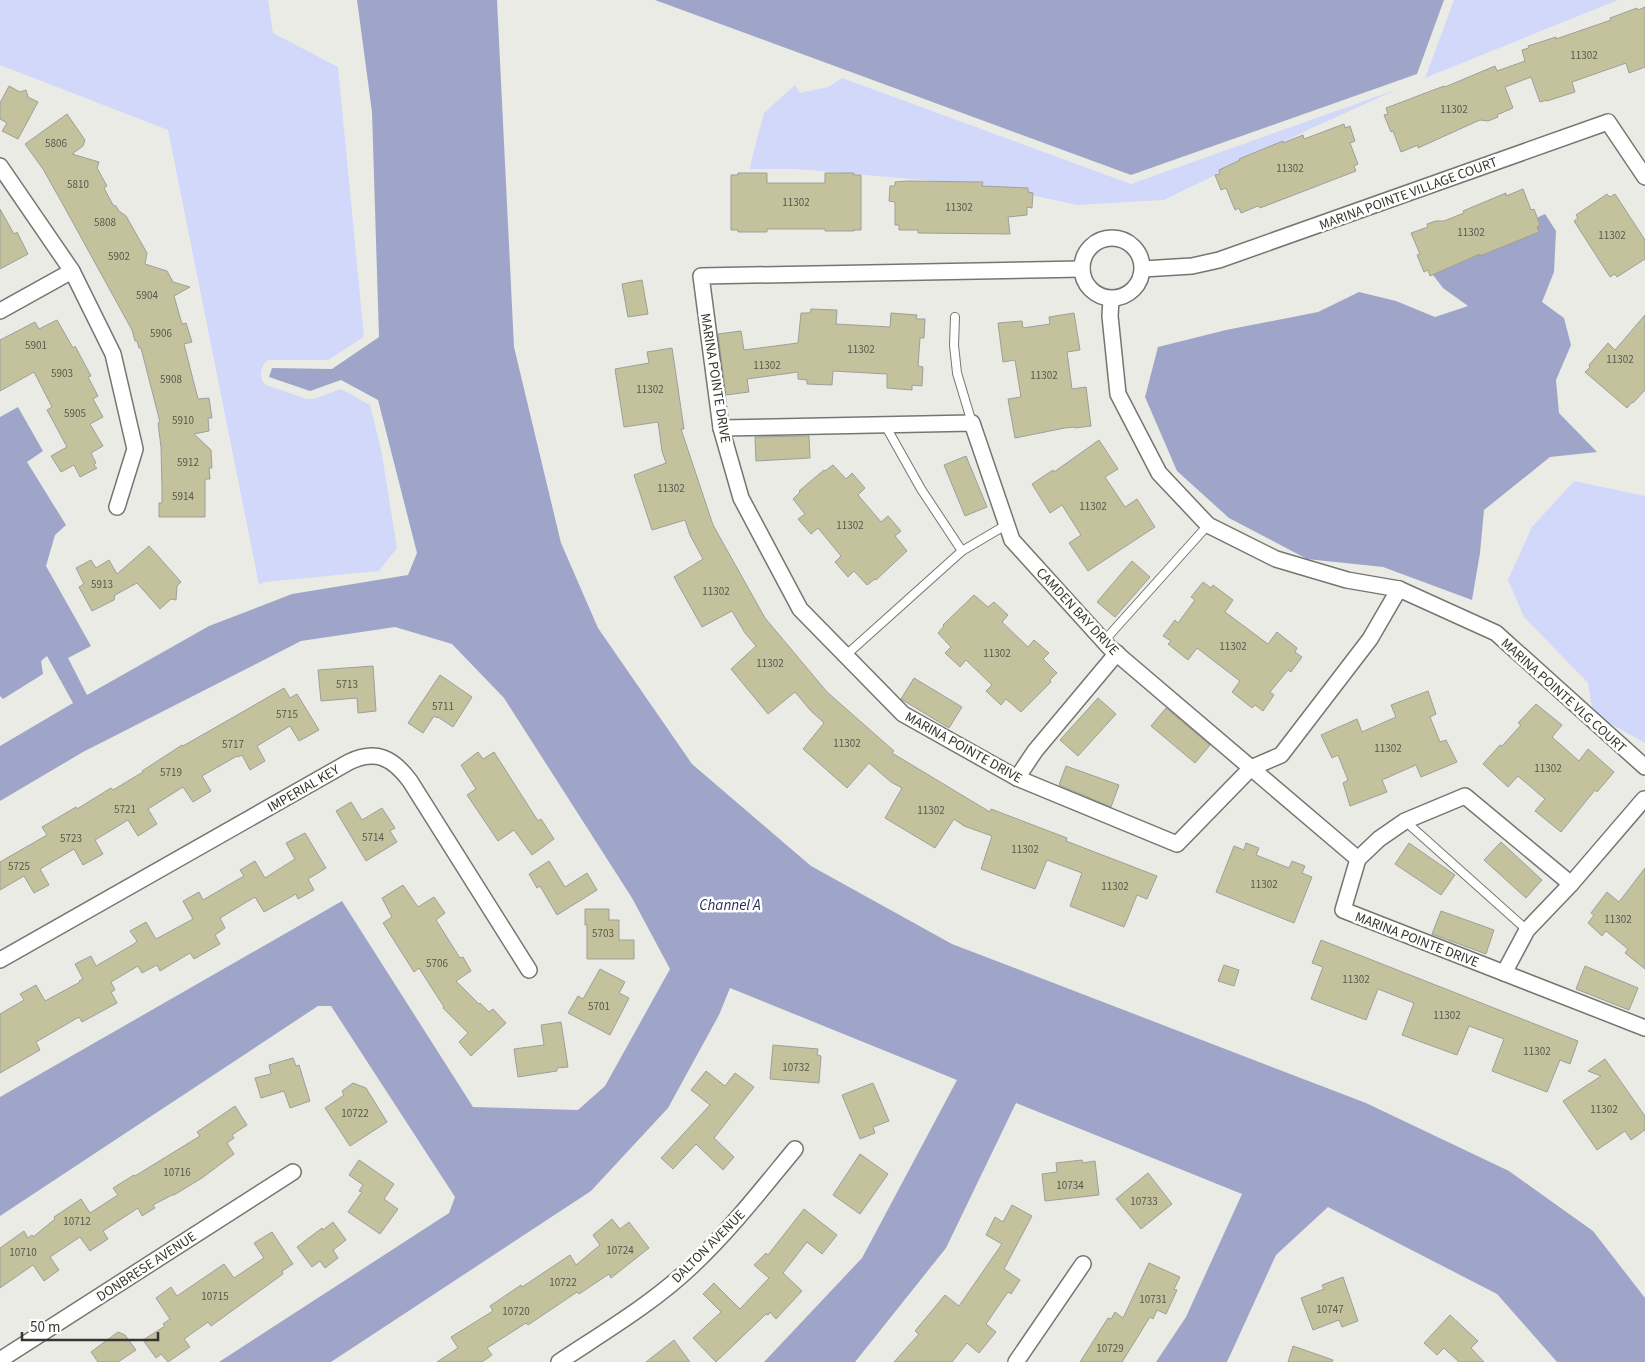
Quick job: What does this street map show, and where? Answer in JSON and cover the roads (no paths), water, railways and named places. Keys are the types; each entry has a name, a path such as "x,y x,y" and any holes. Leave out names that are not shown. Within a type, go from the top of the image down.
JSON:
{"street":[{"name":"MARINA POINTE VILLAGE COURT","path":"1143,270 1192,266 1219,260 1608,122 1645,176"},
{"path":"0,166 72,271 113,354 135,449 116,507"},
{"path":"1112,238 1123,239 1132,244 1139,252 1143,270 1140,281 1134,290 1126,296 1111,299 1098,296 1090,290 1084,281 1082,269 1086,252 1093,244 1102,239 1112,238"},
{"name":"MARINA POINTE DRIVE","path":"1082,269 701,276 721,428 741,498 800,609 845,656 903,714 1016,778 1177,844 1251,768"},
{"path":"0,311 72,271"},
{"path":"1111,299 1110,316 1118,394 1159,473 1208,525 1276,560 1347,580 1399,589 1370,639 1281,755 1251,768 1358,859 1379,839 1405,821 1465,796 1571,884"},
{"path":"721,428 972,424"},
{"name":"CAMDEN BAY DRIVE","path":"972,424 1012,540 1104,641 1251,768"},
{"name":"MARINA POINTE VLG COURT","path":"1399,589 1496,633 1645,767"},
{"path":"1016,778 1035,751 1117,653"},
{"name":"IMPERIAL KEY","path":"0,960 349,762 358,758 374,756 391,761 410,781 529,970"},
{"path":"1504,973 1527,930 1571,884 1644,799"},
{"name":"MARINA POINTE DRIVE","path":"1358,859 1342,910 1645,1028"},
{"name":"DALTON AVENUE","path":"559,1362 633,1314 691,1267 744,1211 795,1149"},
{"name":"DONBRESE AVENUE","path":"0,1360 293,1172"},
{"path":"1016,1362 1083,1264"}],"lane":[{"path":"955,317 954,345 957,373 972,424"},
{"path":"885,425 921,488 962,551"},
{"path":"845,656 962,551 1006,525"},
{"path":"1104,641 1208,525"},
{"path":"1405,821 1527,930"}],"water":[{"name":"Channel A","path":"357,0 497,0 514,347 561,543 598,628 692,764 811,866 952,944 1366,1103 1509,1171 1593,1231 1645,1298 1645,1362 1557,1362 1497,1294 1328,1207 1276,1255 1227,1362 1156,1362 1186,1317 1242,1194 1016,1103 946,1248 855,1362 764,1362 862,1258 957,1080 730,988 719,1015 668,1108 591,1191 331,1362 219,1362 449,1213 455,1197 331,1006 318,1006 0,1216 0,1097 342,901 473,1107 578,1110 605,1086 670,969 632,898 504,698 452,644 395,627 301,641 83,752 0,801 0,746 73,703 47,656 41,661 43,674 3,699 0,696 0,417 18,407 43,451 27,462 66,525 55,535 46,566 91,646 68,658 87,695 209,626 292,594 408,575 417,553 378,400 341,380 310,391 269,377 272,368 332,369 379,337 372,112"},
{"path":"655,0 1444,0 1417,74 1131,175"},
{"path":"1545,214 1556,231 1554,272 1542,302 1564,318 1571,345 1556,380 1559,413 1597,452 1550,457 1484,510 1480,553 1472,600 1383,567 1307,559 1229,518 1177,471 1145,397 1158,347 1226,330 1318,312 1359,292 1396,301 1435,317 1468,306 1443,288 1433,275 1447,250 1500,235"}]}
